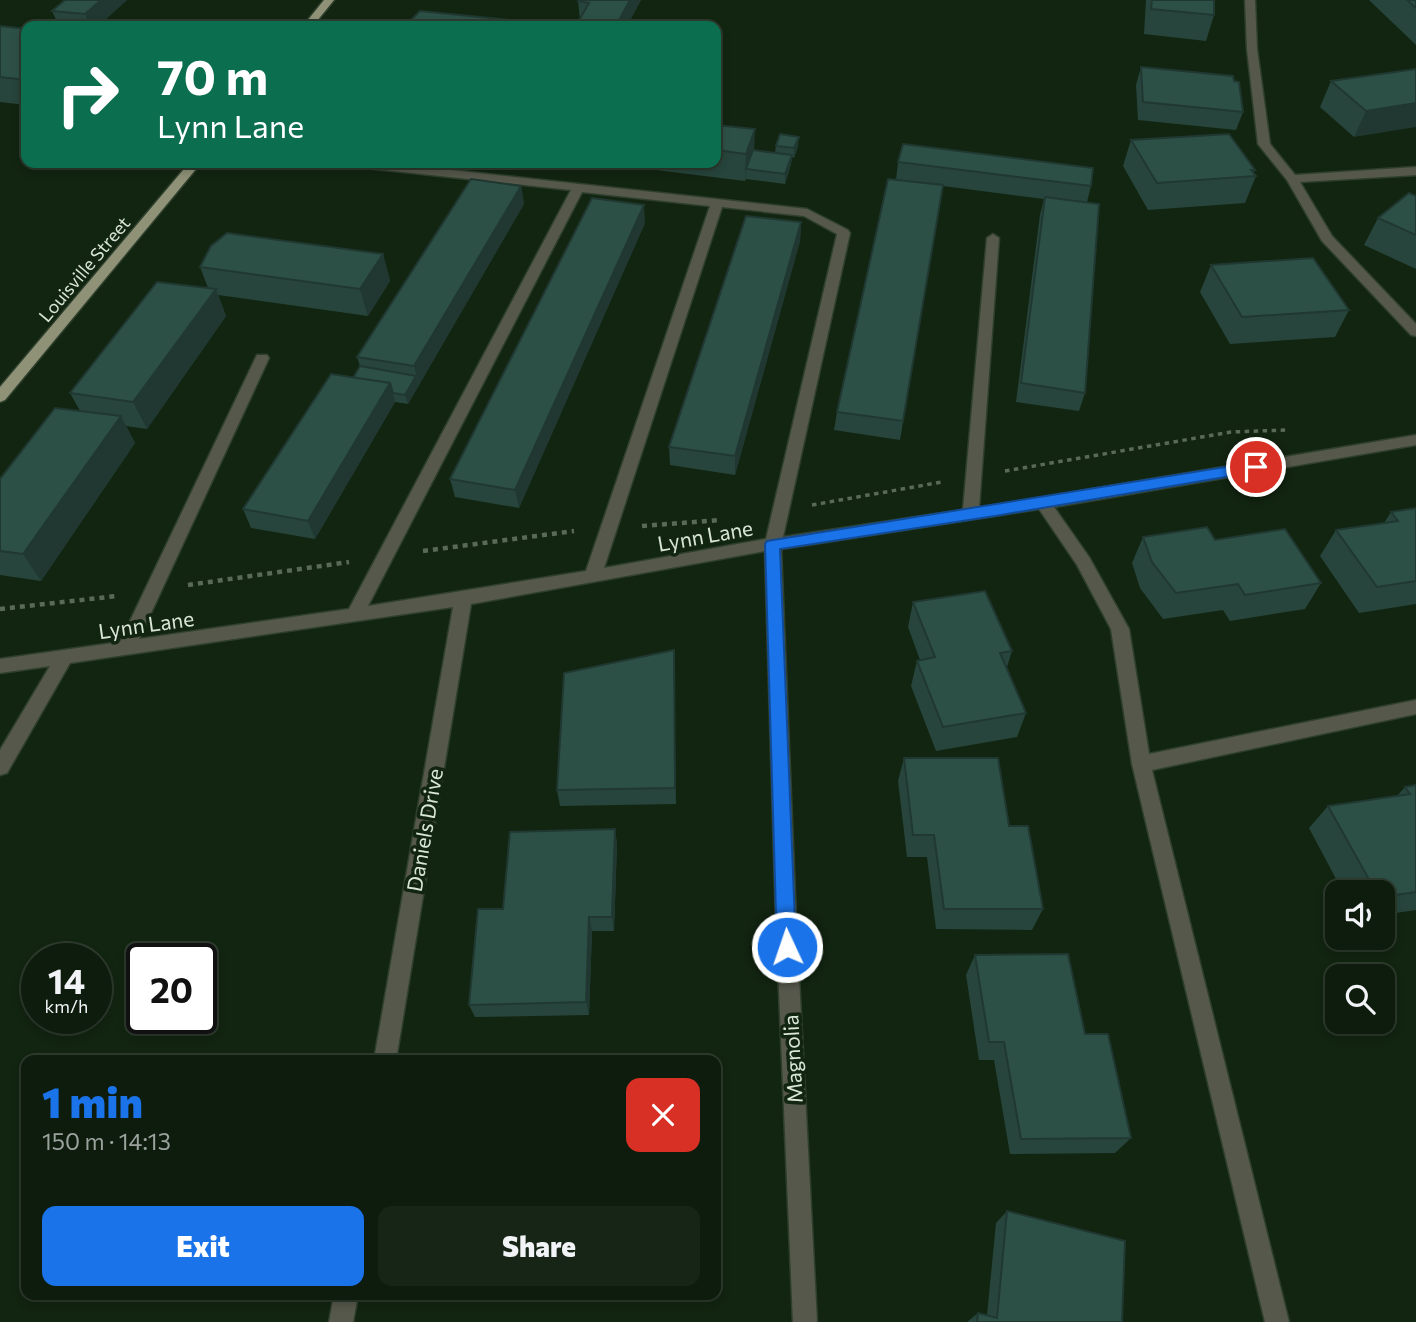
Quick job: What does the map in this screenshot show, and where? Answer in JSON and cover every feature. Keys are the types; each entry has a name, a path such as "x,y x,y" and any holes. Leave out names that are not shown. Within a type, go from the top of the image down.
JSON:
{"main road":[{"path":"312,21 330,0"},
{"name":"Louisville Street","path":"0,397 190,168"}],"street":[{"path":"1250,0 1252,49 1264,144 1292,179 1327,238 1416,332"},
{"path":"401,168 716,203 593,576"},
{"path":"1292,179 1416,171"},
{"path":"354,615 578,188"},
{"name":"Magnolia","path":"716,203 807,213 844,233 773,544 786,920 805,1322"},
{"path":"971,515 993,238"},
{"path":"126,648 262,358"},
{"name":"Lynn Lane","path":"0,666 463,600 773,544 971,515 1416,440"},
{"path":"1043,503 1083,561 1120,629 1141,764 1277,1322"},
{"name":"Daniels Drive","path":"386,1055 463,600"},
{"path":"0,767 64,657"},
{"path":"1141,764 1416,707"},
{"path":"341,1322 345,1300"}],"path":[{"path":"0,609 73,602 540,533 722,520 1231,432 1289,430"}],"building":[{"path":"65,0 101,0 85,14 52,11"},
{"path":"630,0 619,21 579,21 589,3 578,1"},
{"path":"1152,0 1214,0 1214,15 1151,9"},
{"path":"1407,0 1416,0 1416,8"},
{"path":"420,11 519,21 410,21"},
{"path":"0,26 21,28 21,79 0,77"},
{"path":"1141,67 1233,76 1234,81 1239,82 1243,112 1143,102"},
{"path":"1416,69 1416,103 1366,111 1331,81"},
{"path":"721,126 755,129 746,154 721,151"},
{"path":"780,134 799,137 794,148 776,146"},
{"path":"1229,134 1255,170 1251,170 1256,176 1157,183 1131,140"},
{"path":"903,144 1093,168 1091,186 898,162"},
{"path":"753,150 792,155 785,174 746,169"},
{"path":"471,179 521,186 414,366 357,357"},
{"path":"888,179 943,185 903,421 837,412"},
{"path":"1409,193 1416,196 1416,235 1378,218"},
{"path":"1045,197 1099,204 1085,393 1021,383"},
{"path":"592,198 644,205 515,490 450,479"},
{"path":"746,216 801,222 735,456 669,447"},
{"path":"227,233 383,254 360,289 200,267 211,246"},
{"path":"1313,258 1349,310 1242,317 1211,265"},
{"path":"157,282 216,289 133,402 70,393"},
{"path":"360,366 416,376 405,395 393,393 390,383 353,378"},
{"path":"331,374 390,383 308,521 243,509"},
{"path":"55,408 121,416 23,554 0,551 0,479"},
{"path":"1416,508 1416,581 1377,587 1336,530 1398,521 1391,512"},
{"path":"1207,527 1215,540 1285,529 1321,583 1245,595 1238,584 1176,593 1152,562 1143,537"},
{"path":"985,591 1012,651 1000,653 1026,713 943,727 917,661 935,657 913,602"},
{"path":"674,650 675,788 557,790 564,673"},
{"path":"904,758 998,758 1009,826 1028,826 1043,909 944,909 934,835 913,835"},
{"path":"1416,785 1416,892 1395,895 1395,880 1369,880 1328,806 1410,794 1405,787"},
{"path":"615,829 612,917 589,917 586,1002 469,1005 478,909 503,909 510,832"},
{"path":"1068,954 1085,1034 1108,1034 1131,1138 1021,1139 1004,1042 989,1042 975,955"},
{"path":"1007,1211 1125,1241 1122,1322 977,1322 978,1313 997,1318"}],"route":[{"path":"787,947 773,544 995,511 1256,467"}]}
